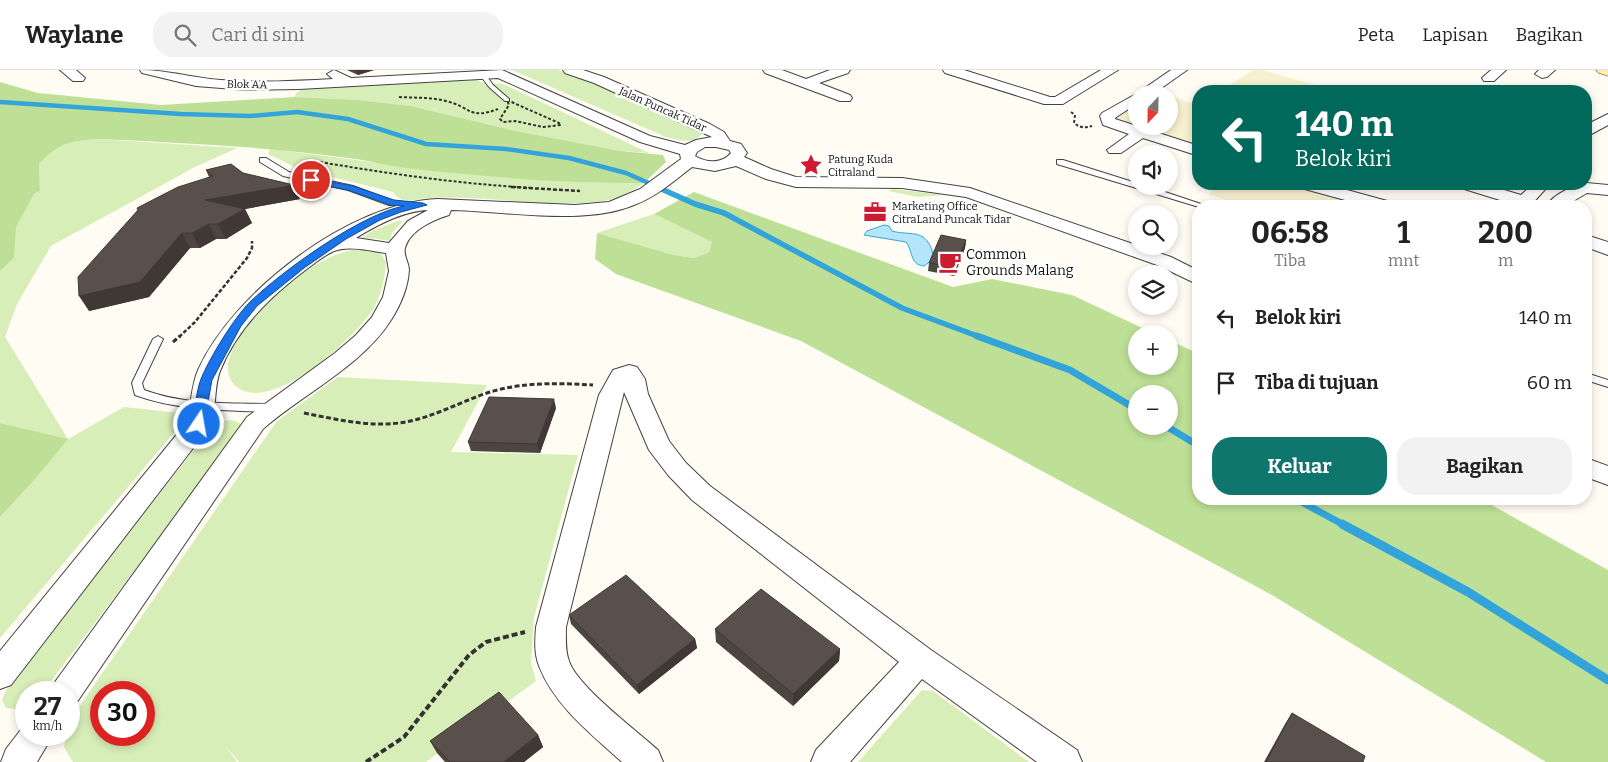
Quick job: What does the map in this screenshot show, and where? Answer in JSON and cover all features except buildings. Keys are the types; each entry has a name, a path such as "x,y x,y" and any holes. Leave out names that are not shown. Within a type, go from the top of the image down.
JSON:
{"street":[{"name":"Blok AA","path":"147,70 194,82 229,85 301,85 432,77"},
{"path":"326,70 349,82"},
{"path":"432,77 453,70"},
{"name":"Jalan Puncak Tidar","path":"570,70 599,80 705,127 719,135 724,143 738,150 738,156 735,160"},
{"name":"Jalan Puncak Tidar","path":"585,70 599,80"},
{"path":"770,70 845,98"},
{"path":"807,84 843,70"},
{"path":"950,70 1049,101 1058,100 1111,70"},
{"path":"1157,85 1180,70"},
{"path":"1604,70 1608,71"},
{"path":"432,77 492,73 536,89 645,139 689,156 701,165 716,165 735,160 775,177 796,182 815,184 902,183 938,186 970,193 1164,261 1192,275"},
{"path":"1128,103 1107,116 1108,122 1128,129"},
{"path":"1592,128 1608,118"},
{"path":"1592,132 1608,135"},
{"path":"1115,150 1137,135"},
{"path":"1147,135 1192,149"},
{"path":"0,675 199,424 206,380 236,325 254,304 275,286 331,246 377,218 399,210 423,205 567,210 596,209 630,201 662,182 703,143 724,143"},
{"path":"1592,188 1608,190"},
{"path":"1328,190 1363,200"},
{"path":"1483,190 1511,200"},
{"path":"1526,200 1536,190"},
{"path":"1561,200 1581,190"},
{"path":"74,681 255,422 271,408 341,360 377,323 392,299 399,269 394,249 406,230 428,215 459,206"},
{"path":"1592,242 1608,249"},
{"path":"331,246 354,243 394,249"},
{"path":"646,762 567,686 555,666 550,648 551,627 611,395 621,375 629,372 634,379 636,394 658,444 677,469 701,493 920,660 1065,762"},
{"path":"1592,469 1608,476"},
{"path":"828,762 920,660"}],"lane":[{"path":"492,73 491,86 505,102"},
{"path":"263,160 286,174 350,188 392,203 423,205"},
{"path":"1060,162 1128,183"},
{"path":"1167,195 1192,203"},
{"path":"158,339 138,384 139,392 152,398 203,404 271,408"},
{"path":"1592,378 1608,384"}],"path":[{"path":"398,97 460,104 466,112 476,114 486,114 499,108"},
{"path":"1049,101 1063,106 1075,115 1074,123 1078,127 1084,128 1108,122"},
{"path":"505,102 559,123 561,125 543,127 515,121 502,122 500,119 509,105 505,102"},
{"path":"320,162 383,173 477,184 583,191"},
{"path":"149,359 166,348 195,322 247,258 252,248 252,241"},
{"path":"271,408 384,425 400,423 436,413 489,393 535,384 616,386"},
{"path":"366,762 404,737 456,670 486,642 508,635 551,627"}],"shaded area":[{"path":"1253,70 1262,70 1316,85 1229,85"},
{"path":"1178,99 1192,103 1192,145 1160,135 1178,135"},
{"path":"1128,109 1128,125 1114,121 1115,116"},
{"path":"1214,190 1316,190 1349,200 1226,200 1208,194"}],"green space":[{"path":"512,70 558,70 589,81 689,126 702,134 690,141 666,137"},
{"path":"476,80 483,83 503,84 649,153 621,151 516,131 411,106 358,100 295,97 296,93 304,88"},
{"path":"0,82 38,93 161,105 295,97 358,100 411,106 516,131 621,151 663,155 666,162 644,183 586,182 499,177 413,169 356,159 260,148 99,139 73,142 53,151 39,164 40,191 34,194 16,227 14,258 0,271"},
{"path":"99,139 237,148 195,167 51,246 17,304 5,337 68,439 124,407 180,413 178,428 0,638 0,517 36,478 67,439 0,423 0,271 14,258 15,227 34,194 40,191 39,164 53,151 66,144"},
{"path":"270,149 503,177 597,183 644,183 614,199 588,203 543,203 475,198 405,200 393,192 299,169 268,154"},
{"path":"893,189 944,195 918,197 888,191"},
{"path":"694,192 953,287 992,279 1072,295 1136,325 1128,325 1128,375 1178,375 1178,344 1192,351 1192,505 1492,505 1608,570 1608,762 1546,762 1272,595 801,341 616,274 595,259 597,233 674,255 694,258 709,252 712,242 654,214"},
{"path":"654,214 712,242 709,252 694,258 674,255 597,233"},
{"path":"397,221 403,221 392,233 390,241 372,238 360,239 370,232"},
{"path":"361,248 381,254 386,262 380,295 366,319 333,352 292,382 271,390 252,393 237,387 228,374 230,357 239,339 253,320 287,286 315,265 326,259"},
{"path":"338,377 487,385 451,452 578,455 534,617 531,663 536,681 426,762 239,762 225,745 237,762 73,762 64,746 80,746 80,706 90,691 90,746 155,746 155,681 97,681 277,421"},
{"path":"232,420 240,423 240,430 51,681 15,681 15,709 6,708 2,700 5,692 211,428 223,421"},
{"path":"0,423 68,439 36,478 0,517"},
{"path":"922,690 933,691 1029,762 858,762"}],"water":[{"path":"884,225 889,226 892,231 915,234 925,238 932,250 933,255 930,261 924,266 916,263 906,242 864,235 867,231"}],"waterway":[{"path":"0,102 181,114 250,116 297,112 348,119 426,144 506,149 569,158 626,173 660,188"},
{"path":"657,187 695,204 724,213 902,308 980,337"},
{"path":"977,336 1070,370 1128,404"},
{"path":"1178,433 1192,442"},
{"path":"1307,505 1344,525"},
{"path":"1342,524 1468,592 1608,680"}],"place":[{"name":"Patung Kuda Citraland","path":"811,165"},
{"name":"Marketing Office CitraLand Puncak Tidar","path":"875,212"},
{"name":"Common Grounds Malang","path":"950,262"}],"route":[{"path":"199,424 206,380 236,325 254,304 300,266 343,237 377,218 399,210 423,205 392,203 382,200 373,194 311,180"}]}
